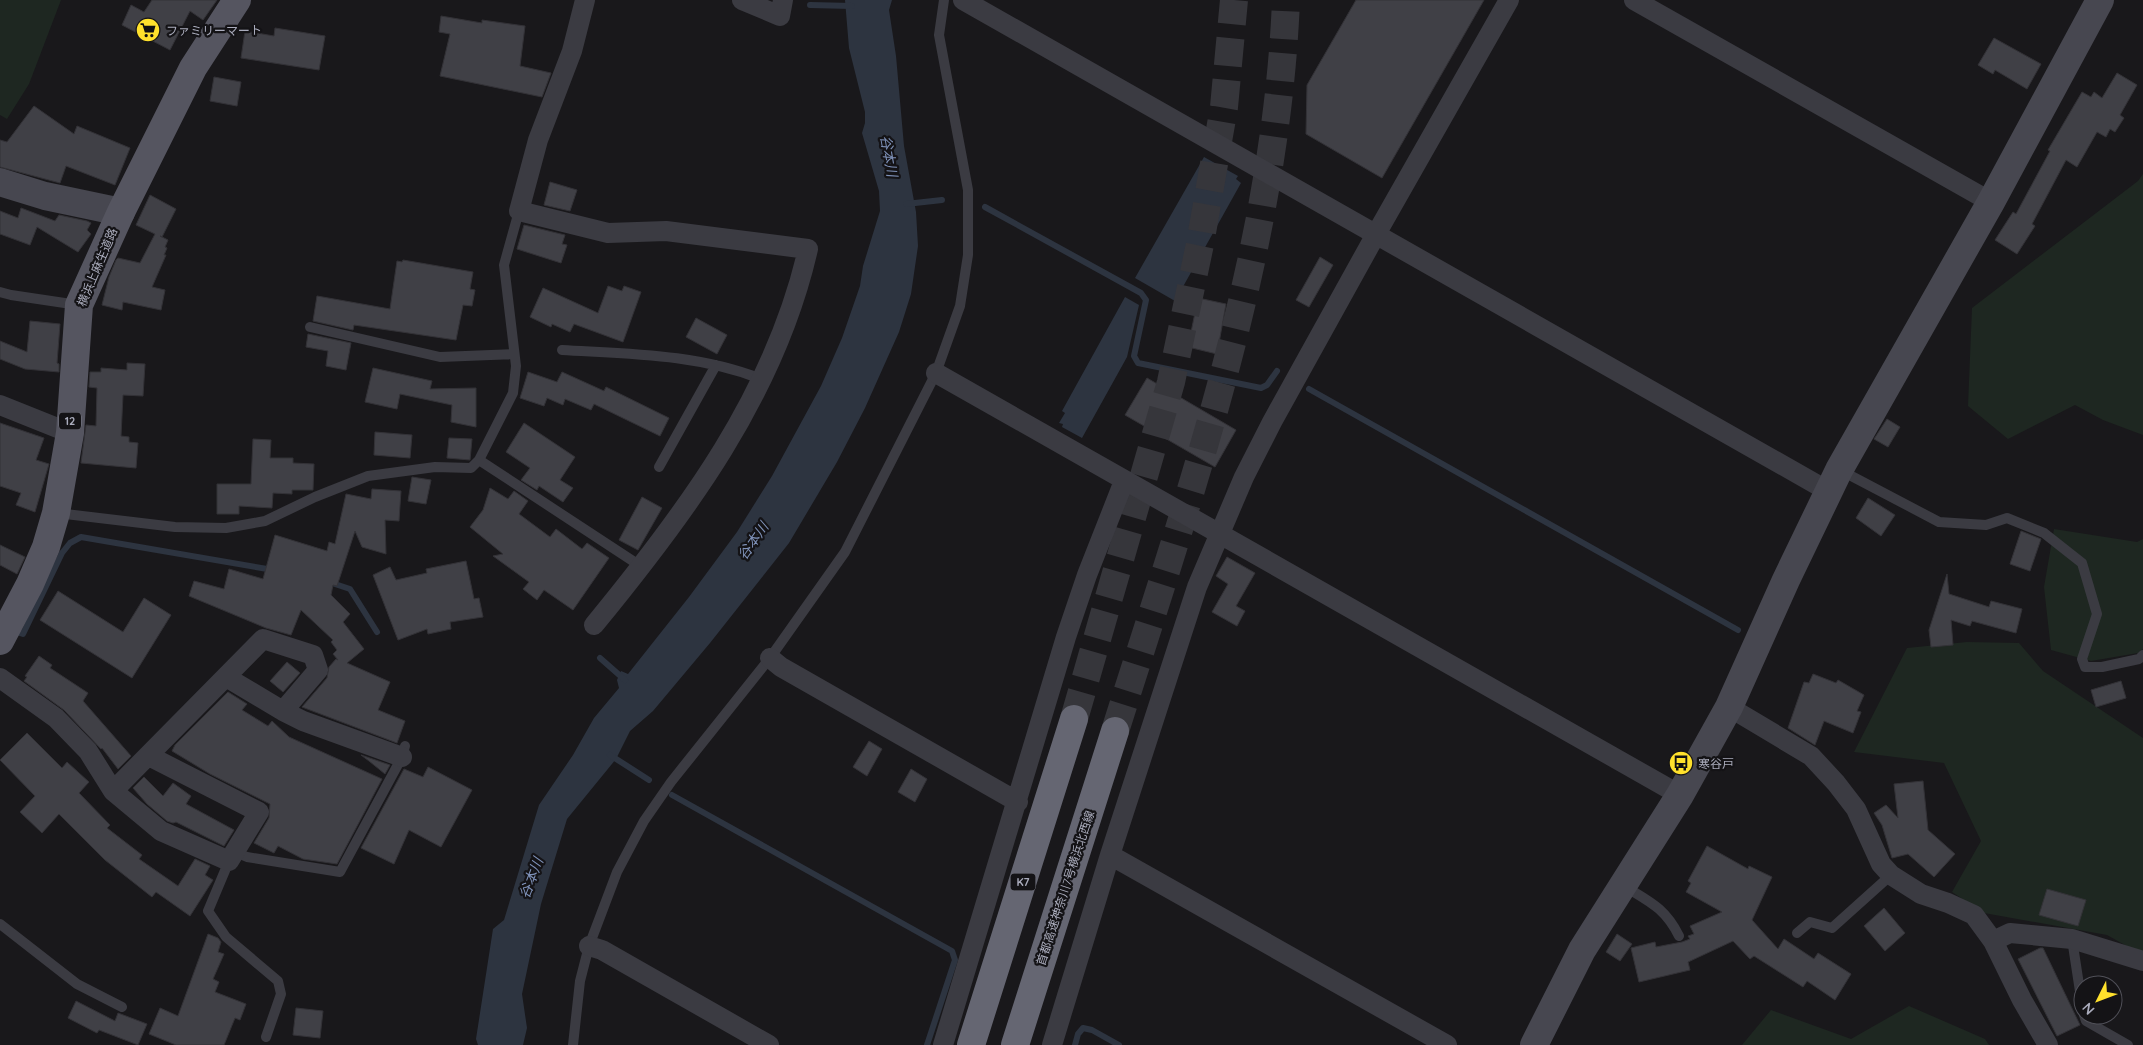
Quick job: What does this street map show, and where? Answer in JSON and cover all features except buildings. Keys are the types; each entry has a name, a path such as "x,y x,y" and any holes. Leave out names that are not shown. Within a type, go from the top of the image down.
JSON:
{"highway":[{"name":"K7","path":"971,1045 1074,719"},
{"name":"首都高速神奈川7号横浜北西線","path":"1015,1045 1115,731"}],"main road":[{"name":"横浜上麻生道路","path":"4,627 46,547 56,513 70,432 79,305 121,212 193,68 237,0"}],"street":[{"path":"585,0 572,51 538,140 519,211 608,233 666,231 808,249 801,277 778,343 729,439 693,499 642,567 594,626"},
{"path":"742,0 780,16 783,0"},
{"path":"962,0 1375,236 1834,480"},
{"path":"1052,1045 1110,855 1197,587 1244,477 1272,422 1375,236 1509,0"},
{"path":"1634,0 1991,202"},
{"path":"1534,1045 1582,950 1680,796 1729,707 1834,480 1991,202 2100,0"},
{"path":"0,182 45,196 121,212"},
{"path":"936,373 1680,796"},
{"path":"0,405 70,432"},
{"path":"943,1045 1018,802 1066,637 1124,481"},
{"path":"113,792 263,639 313,655 318,670 283,711"},
{"path":"770,658 781,667 1018,802"},
{"path":"226,677 283,711 403,751"},
{"path":"0,678 56,718 88,751 113,792 161,831 232,857 259,812 149,756"},
{"path":"1729,707 1811,756 1836,783 1856,809 1881,864 1891,875 1921,894 1948,903 1974,916 1993,941 2022,1000 2048,1045"},
{"path":"1110,855 1447,1045"},
{"path":"1993,941 2010,933 2072,939 2143,961"},
{"path":"589,946 602,950 769,1045"}],"lane":[{"path":"574,1045 580,981 589,946 617,872 644,821 671,782 770,658 845,552 936,373 960,306 968,255 968,190 939,35 944,0"},
{"path":"56,513 176,527 226,528 265,521 315,497 368,476 435,468 471,468 479,460 513,393 516,366 504,265 519,211"},
{"path":"0,292 79,305"},
{"path":"310,327 440,357 514,354"},
{"path":"562,350 669,357 716,365 761,379"},
{"path":"659,467 716,365"},
{"path":"479,460 642,567"},
{"path":"1834,480 1939,522 1986,525 2007,518 2044,533 2082,563 2097,614 2082,659 2084,667 2102,667 2139,659 2143,655"},
{"path":"266,1037 281,994 278,981 226,937 208,911 232,857 340,872 403,751"},
{"path":"1797,933 1810,922 1832,928 1891,875"},
{"path":"1623,885 1662,910 1673,923 1679,936"},
{"path":"0,924 77,984 122,1007"},
{"path":"2072,939 2078,975"},
{"path":"2093,1025 2128,1045"}],"shaded area":[{"path":"0,0 61,0 29,84 7,119 0,115"},
{"path":"2143,174 2143,435 2103,420 2075,405 2008,439 1968,406 1972,308 2138,181"},
{"path":"2054,529 2137,542 2143,539 2143,649 2138,653 2091,661 2051,650 2044,587"},
{"path":"1967,642 2019,643 2043,671 2143,738 2143,955 2107,935 1984,913 1952,892 1981,841 1944,763 1854,752 1907,648"},
{"path":"1909,1006 1985,1039 1989,1045 1742,1045 1771,1010 1851,1039"}],"water":[{"name":"谷本川","path":"845,0 892,0 889,10 896,56 904,146 916,212 918,246 911,294 899,332 865,408 837,462 789,543 710,643 653,711 630,731 616,759 567,819 541,904 522,994 527,1028 523,1045 478,1045 476,1039 493,929 504,920 539,805 573,755 594,718 619,688 617,680 621,671 628,674 689,597 737,532 772,476 821,386 842,338 860,286 863,266 880,211 879,191 862,133 865,123 865,112 849,48"},
{"path":"1204,157 1238,176 1236,179 1241,183 1175,301 1135,278"},
{"path":"1125,297 1139,305 1127,357 1082,438 1062,427 1063,424 1059,423 1065,413 1062,411"}],"waterway":[{"path":"810,5 852,6"},
{"path":"906,204 942,200"},
{"path":"985,207 1141,293 1146,300 1134,356 1138,363 1261,388 1267,385 1277,371"},
{"path":"1309,389 1738,630"},
{"path":"13,631 23,634 62,553 70,543 81,537 273,570"},
{"path":"329,582 350,589 377,632"},
{"path":"600,658 625,680"},
{"path":"610,755 649,780"},
{"path":"672,795 952,951 955,960 927,1045"},
{"path":"1075,1045 1078,1034 1083,1028 1092,1030 1119,1045"}],"tunnel":[{"path":"1074,719 1171,382 1200,244 1224,107 1234,0"},
{"path":"1115,731 1199,461 1225,370 1247,279 1266,187 1279,94 1286,0"}],"place":[{"name":"ファミリーマート","path":"148,30"},
{"name":"寒谷戸","path":"1681,763"}]}
